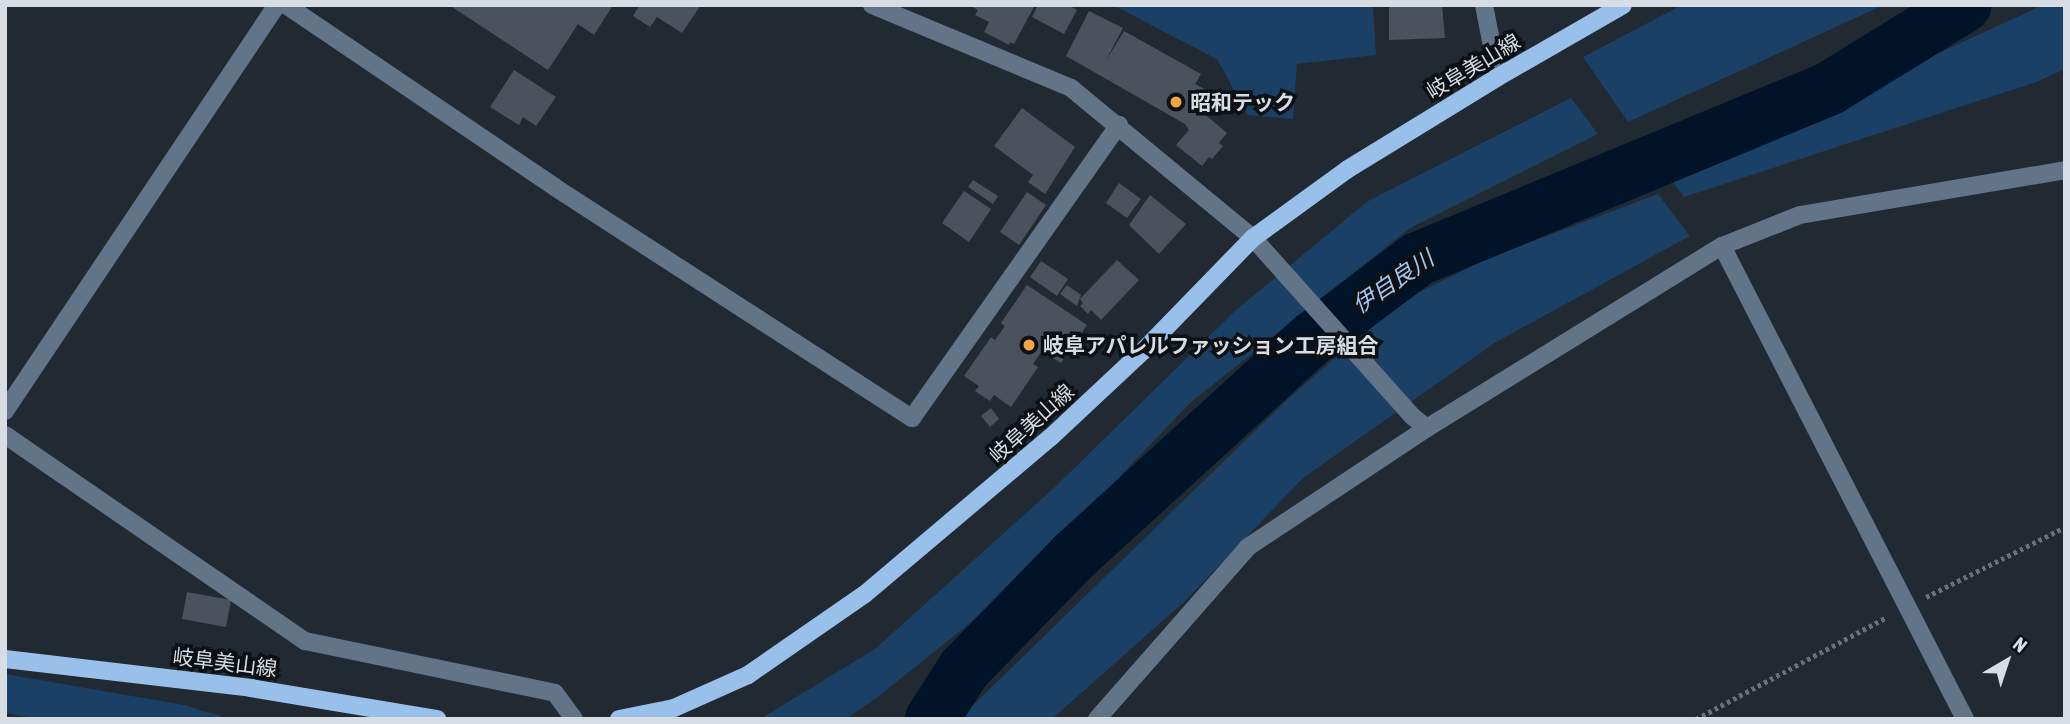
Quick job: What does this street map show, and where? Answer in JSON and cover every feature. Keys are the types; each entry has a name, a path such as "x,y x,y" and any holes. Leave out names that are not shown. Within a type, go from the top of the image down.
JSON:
{"main road":[{"name":"岐阜美山線","path":"619,719 674,708 748,675 865,594 1051,437 1143,351 1253,238 1348,169 1498,77 1623,5"},
{"name":"岐阜美山線","path":"5,659 251,688 437,719"}],"street":[{"path":"5,411 277,5"},
{"path":"286,5 556,188 912,418 1119,125"},
{"path":"872,5 1071,88 1253,238 1412,416 1427,428"},
{"path":"1484,5 1498,77"},
{"path":"1097,719 1248,547 1427,428 1722,246 1800,215 2065,170"},
{"path":"1722,246 1965,719"},
{"path":"5,435 305,641 555,694 574,719"}],"path":[{"path":"1696,719 2065,527"}],"shaded area":[{"path":"1113,5 1373,5 1376,55 1297,64 1293,119 1247,115 1218,60"},
{"path":"1682,5 1884,5 1628,122 1583,57"},
{"path":"2043,5 2065,5 2065,69 2036,82 1684,197 1669,177"},
{"path":"1571,98 1598,134 1410,228 1191,402 1010,591 875,699 846,719 760,719 875,649 1055,487 1236,310 1368,201"},
{"path":"1658,194 1690,236 1496,342 1303,478 1185,601 1052,719 959,719 1291,396 1400,302 1488,258"},
{"path":"5,674 184,705 230,719 39,719 5,713"}],"building":[{"path":"449,5 613,5 594,35 578,24 548,70"},
{"path":"640,5 701,5 682,33 657,17 650,27 633,16"},
{"path":"969,5 1035,5 1014,44 1010,42 1009,45 984,32 989,22 975,15 978,10"},
{"path":"1038,5 1068,5 1077,10 1064,34 1032,17"},
{"path":"1389,5 1442,5 1445,38 1389,40"},
{"name":"昭和テック","path":"1089,11 1123,28 1105,62 1124,31 1201,74 1195,84 1210,92 1197,114 1202,112 1227,133 1219,143 1223,146 1212,159 1209,157 1202,166 1176,145 1189,130 1185,124 1066,56"},
{"path":"514,70 556,97 536,126 523,117 519,125 490,107"},
{"path":"1022,108 1075,147 1045,194 1028,182 1033,175 994,146"},
{"path":"973,180 998,196 993,204 968,187"},
{"path":"1119,183 1141,199 1127,218 1106,203"},
{"path":"964,191 991,209 969,242 942,223"},
{"path":"1027,192 1046,205 1019,245 1000,232"},
{"path":"1150,195 1186,224 1159,254 1129,225"},
{"path":"1117,260 1139,280 1101,320 1091,310 1088,314 1080,306 1083,303 1080,299"},
{"path":"1041,261 1068,279 1057,296 1030,277"},
{"name":"岐阜アパレルファッション工房組合","path":"1027,285 1087,325 1061,363 1042,351 1033,364 1038,367 1011,407 994,395 990,401 975,391 979,386 964,376 991,337 995,340 1005,326 1001,323"},
{"path":"1067,285 1081,295 1077,306 1060,294"},
{"path":"991,408 999,419 990,427 981,416"},
{"path":"187,592 231,600 226,627 182,619"}],"waterway":[{"name":"伊自良川","path":"932,719 964,669 1075,555 1313,338 1418,259 1830,88 1965,5"}],"place":[{"name":"昭和テック","path":"1176,102"},
{"name":"岐阜アパレルファッション工房組合","path":"1029,345"}]}
